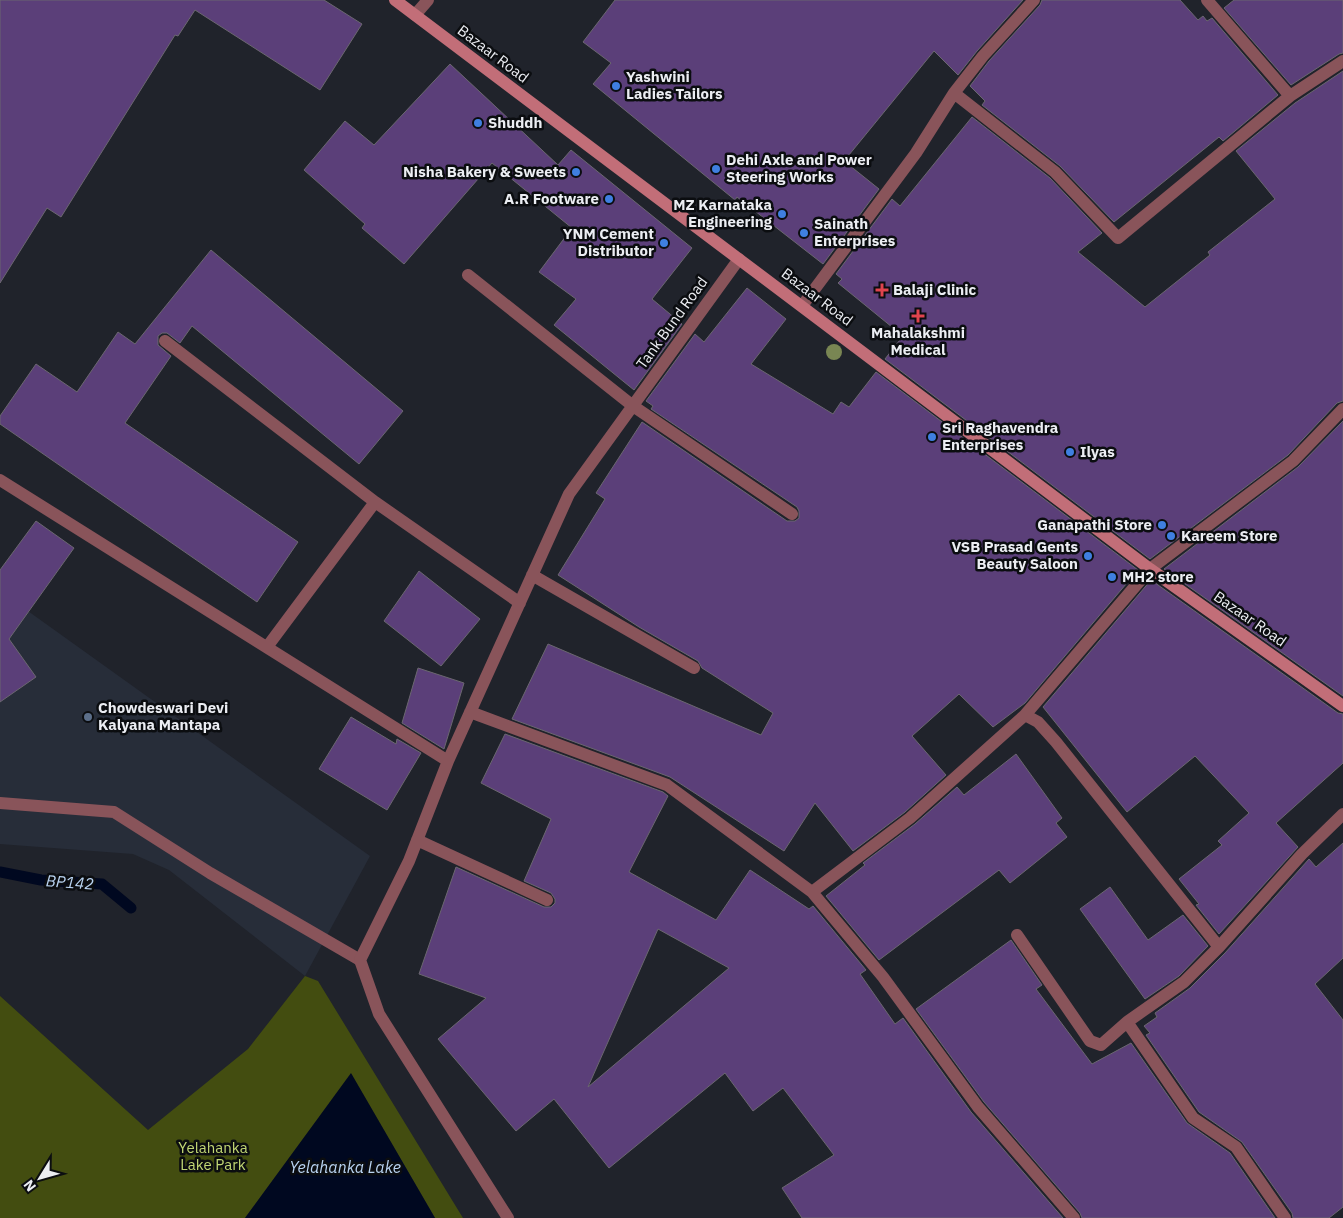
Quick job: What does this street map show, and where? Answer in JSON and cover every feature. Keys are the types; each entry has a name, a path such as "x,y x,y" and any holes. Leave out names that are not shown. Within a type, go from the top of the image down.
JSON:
{"street":[{"name":"Bazaar Road","path":"395,0 1150,569 1343,706"},
{"path":"415,15 428,0"},
{"path":"802,306 916,153 954,92 983,56 1034,0"},
{"path":"1207,0 1290,96"},
{"path":"954,92 1055,172 1118,238 1290,96 1343,61"},
{"name":"Tank Bund Road","path":"360,960 410,861 448,761 569,494 739,259"},
{"path":"468,275 632,406 792,514"},
{"path":"165,341 375,502 520,603"},
{"path":"812,892 910,818 1025,714 1150,569 1292,461 1343,409"},
{"path":"0,480 448,761"},
{"path":"267,647 375,502"},
{"path":"532,575 694,668"},
{"path":"470,712 667,785 812,892 883,977 978,1107 1074,1218"},
{"path":"1025,714 1038,722 1056,742 1219,947"},
{"path":"0,803 114,812 210,873 360,960 379,1014 508,1218"},
{"path":"1017,935 1090,1041 1101,1046 1127,1022 1184,982 1219,947 1302,854 1343,814"},
{"path":"417,840 548,900"},
{"path":"1127,1022 1193,1118 1236,1147 1285,1218"}],"shaded area":[{"name":"Chowdeswari Devi Kalyana Mantapa","path":"0,591 370,856 305,976 169,870 133,854 0,844"}],"green space":[{"name":"Yelahanka Lake Park","path":"305,976 318,981 463,1218 435,1218 351,1074 245,1218 0,1218 0,996 148,1130 248,1049"}],"water":[{"name":"Yelahanka Lake","path":"351,1073 435,1218 245,1218"}],"building":[{"path":"0,0 324,0 362,24 320,90 195,10 178,36 175,35 61,217 47,208 0,283"},
{"path":"615,0 1023,0 958,75 934,51 844,161 879,189 823,264 737,197 735,200 593,84 611,63 583,42"},
{"path":"1042,0 1180,0 1198,20 1203,16 1207,21 1212,18 1278,95 1223,141 1219,137 1114,222 1060,166 982,105 985,101 970,86 989,61 1040,5"},
{"path":"1234,0 1343,0 1343,53 1291,85 1224,8"},
{"path":"450,64 558,165 571,150 692,248 652,299 682,324 634,390 554,325 576,299 539,272 572,228 492,163 404,264 362,228 365,224 304,170 345,121 374,145"},
{"path":"1343,71 1343,401 1337,403 1288,455 1150,559 885,359 903,336 838,283 842,279 836,274 892,199 900,206 972,117 1050,178 1102,233 1078,252 1145,307 1210,255 1208,252 1275,199 1236,151 1295,103"},
{"path":"211,250 403,411 359,464 192,326 180,343 167,333 162,333 158,336 158,345 171,356 125,423 298,542 257,602 0,424 0,416 36,364 77,392 118,332 135,344"},
{"path":"747,288 786,319 751,364 833,414 841,402 849,407 876,372 1138,570 1025,703 993,727 959,694 912,736 946,775 905,812 853,851 815,803 784,851 670,777 512,719 548,644 761,735 773,713 702,668 698,661 639,627 558,575 605,499 596,493 642,422 787,521 795,521 799,518 797,507 651,409 653,406 646,401 695,334 704,342"},
{"path":"1343,421 1343,696 1164,569 1298,467"},
{"path":"36,521 74,548 9,639 36,677 0,702 0,570"},
{"path":"419,571 480,619 441,666 384,621"},
{"path":"1151,580 1338,713 1343,714 1343,763 1276,823 1298,847 1219,934 1196,905 1199,904 1179,879 1222,845 1218,841 1249,813 1195,756 1127,812 1043,707"},
{"path":"418,668 464,683 444,749 402,723"},
{"path":"351,717 396,744 397,739 421,753 387,810 319,769"},
{"path":"505,734 663,792 668,796 629,872 716,920 750,870 809,909 813,906 866,970 860,974 895,1024 903,1018 971,1112 1063,1218 802,1218 782,1188 834,1155 783,1088 753,1111 725,1073 609,1168 554,1099 516,1131 438,1039 486,998 419,974 456,867 544,907 551,907 555,903 551,893 524,881 551,819 481,783","holes":["658,929 729,968 588,1087"]},
{"path":"1016,754 1062,818 1056,823 1067,837 1010,883 999,870 879,960 826,896 865,865 863,863 915,824 957,787 964,795"},
{"path":"1343,843 1343,958 1315,984 1343,1020 1343,1207 1329,1218 1293,1218 1292,1213 1242,1142 1199,1112 1146,1035 1150,1033 1144,1026 1157,1017 1155,1013 1190,988 1225,953 1309,859 1316,867"},
{"path":"1110,887 1148,940 1183,915 1208,946 1179,976 1145,999 1080,909"},
{"path":"1011,940 1042,985 1036,989 1092,1064 1131,1043 1187,1123 1230,1153 1275,1218 1082,1218 1080,1213 984,1102 916,1009"}],"waterway":[{"name":"BP142","path":"0,872 41,880 102,884 131,908"}],"place":[{"name":"Yashwini Ladies Tailors","path":"616,86"},
{"name":"Shuddh","path":"478,123"},
{"name":"Dehi Axle and Power Steering Works","path":"716,169"},
{"name":"Nisha Bakery & Sweets","path":"576,172"},
{"name":"A.R Footware","path":"609,199"},
{"name":"MZ Karnataka Engineering","path":"782,214"},
{"name":"Sainath Enterprises","path":"804,233"},
{"name":"YNM Cement Distributor","path":"664,243"},
{"name":"Balaji Clinic","path":"882,290"},
{"name":"Mahalakshmi Medical","path":"918,316"},
{"name":"Sri Raghavendra Enterprises","path":"932,437"},
{"name":"Ilyas","path":"1070,452"},
{"name":"Ganapathi Store","path":"1162,525"},
{"name":"Kareem Store","path":"1171,536"},
{"name":"VSB Prasad Gents Beauty Saloon","path":"1088,556"},
{"name":"MH2 store","path":"1112,577"},
{"name":"Chowdeswari Devi Kalyana Mantapa","path":"88,717"}]}
